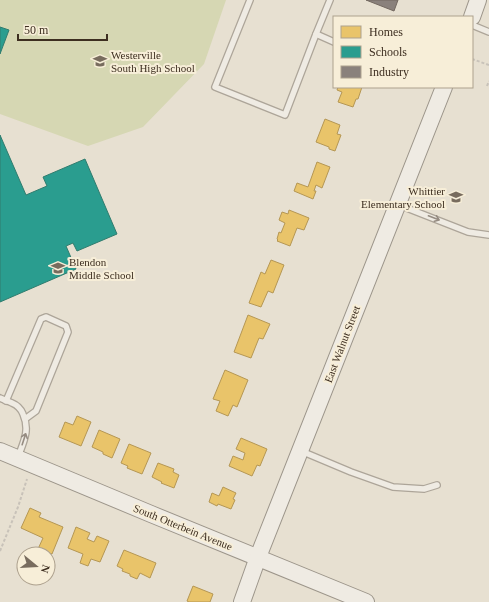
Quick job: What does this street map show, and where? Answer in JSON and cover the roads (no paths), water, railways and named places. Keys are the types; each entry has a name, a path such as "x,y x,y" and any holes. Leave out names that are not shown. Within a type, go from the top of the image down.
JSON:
{"main road":[{"path":"472,16 478,0"},
{"name":"East Walnut Street","path":"242,602 444,88"},
{"name":"South Otterbein Avenue","path":"0,451 366,602"}],"lane":[{"path":"250,0 215,87 285,115 330,0"},
{"path":"473,25 489,32"},
{"path":"316,34 333,42"},
{"path":"397,204 468,232 489,235"},
{"path":"6,401 41,319 46,317 66,326 68,332 36,410 25,419"},
{"path":"0,398 21,409 27,425 27,431 18,459"},
{"path":"300,451 393,487 424,489 437,485"}],"place":[{"name":"Westerville South High School","path":"100,61"},
{"name":"Whittier Elementary School","path":"456,197"},
{"name":"Blendon Middle School","path":"58,268"}]}
